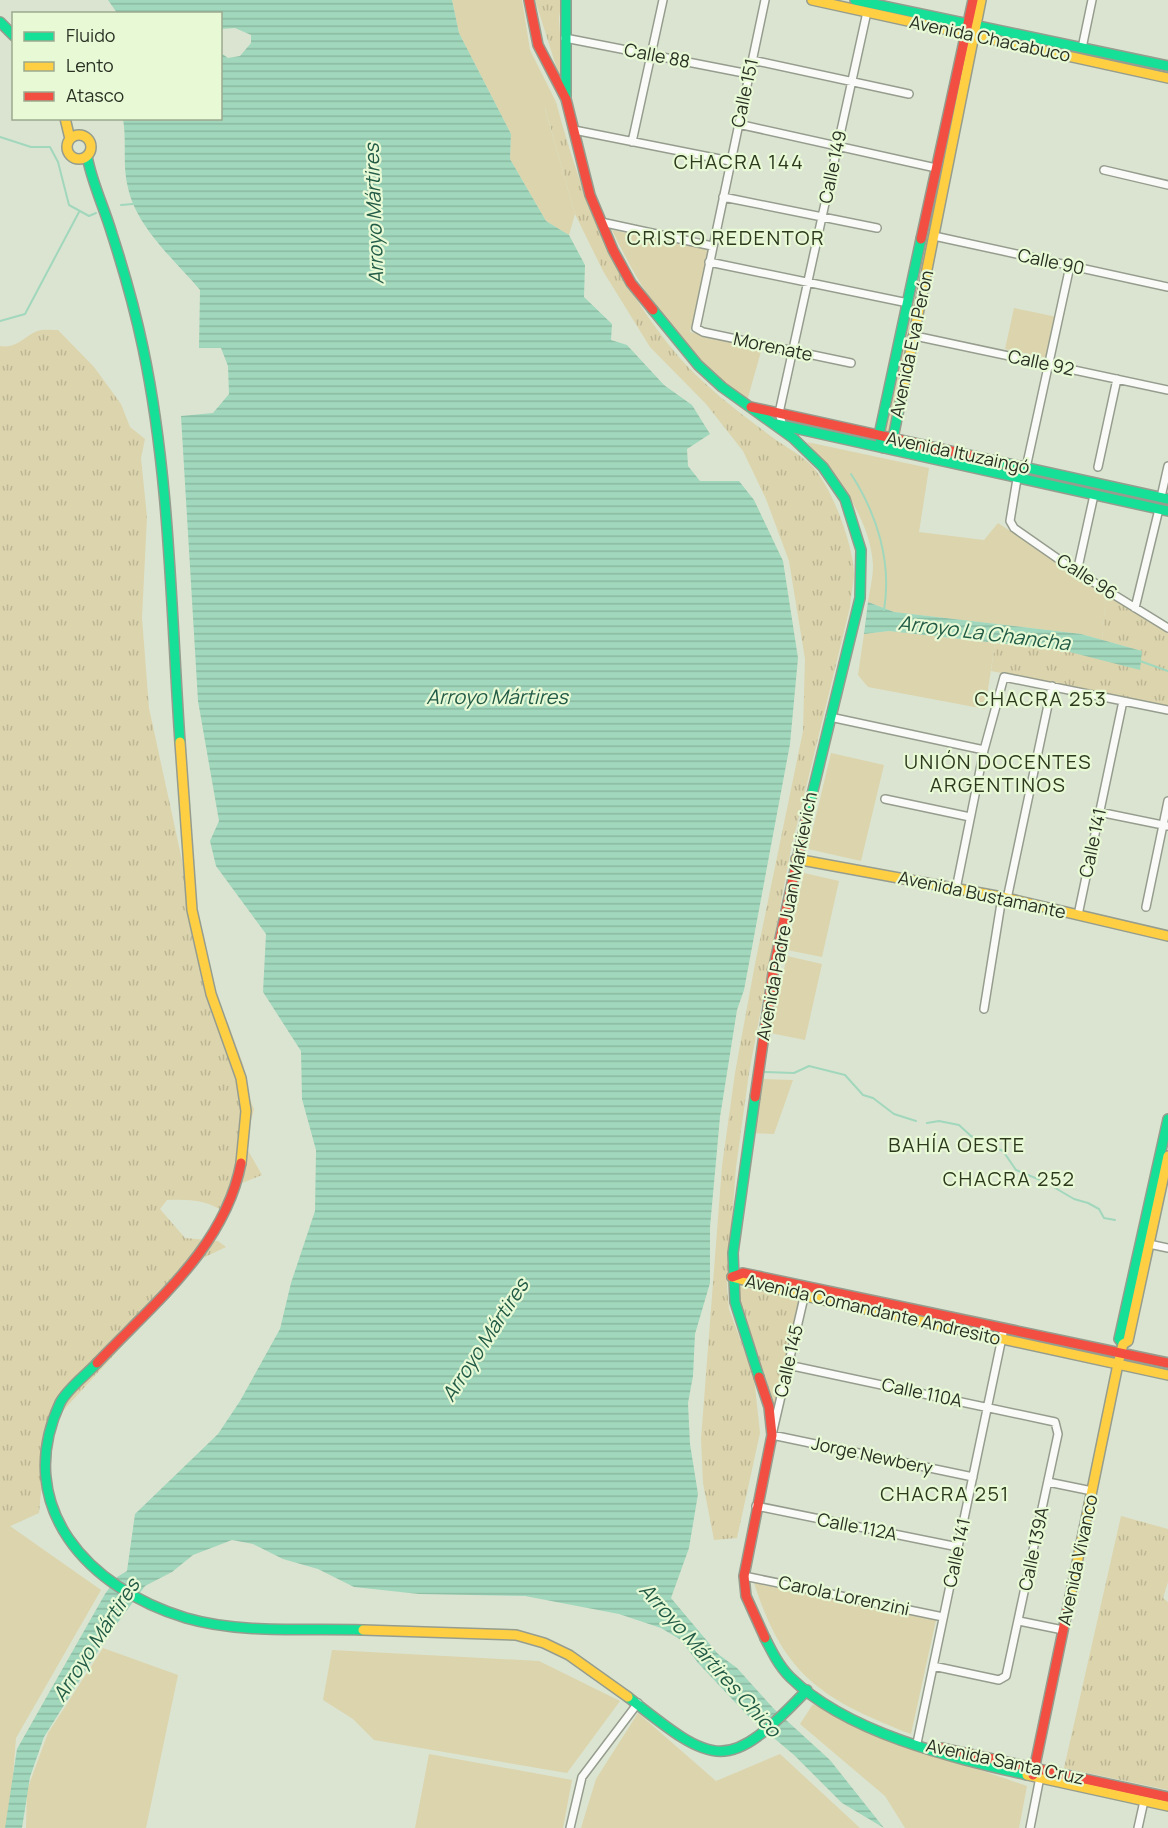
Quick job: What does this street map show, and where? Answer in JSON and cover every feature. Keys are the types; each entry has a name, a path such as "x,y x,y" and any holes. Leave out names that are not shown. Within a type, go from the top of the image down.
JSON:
{"main road":[{"name":"Avenida Padre Juan Markievich","path":"529,0 538,45 566,99 590,195 631,283 663,326 698,365 810,453 837,485 855,524 861,550 860,598 796,858 760,1050 733,1253 732,1277 735,1302 769,1407 772,1435 756,1506 744,1576 746,1596 763,1636 789,1676 822,1703 856,1722 917,1743"},
{"name":"Avenida Padre Juan Markievich","path":"566,0 566,99"},
{"name":"Avenida Chacabuco","path":"812,0 1168,78"},
{"name":"Avenida Chacabuco","path":"855,0 1168,66"},
{"name":"Avenida Eva Perón","path":"970,36 936,168 879,435 883,448 893,438 915,336 934,236 972,25 973,0"},
{"name":"Avenida Eva Perón","path":"972,25 981,0"},
{"path":"0,22 12,34"},
{"path":"68,120 74,137"},
{"path":"74,137 90,142 91,150 83,158"},
{"path":"74,137 67,146 68,154 83,158"},
{"path":"83,158 128,289 143,347 155,416 192,910 211,994 237,1067 246,1111 245,1145 237,1185 226,1213 213,1236 198,1257 61,1401 42,1437 37,1473 45,1514 57,1538 74,1556 136,1600 167,1614 195,1622 228,1626 526,1637 552,1644 575,1655 703,1750 726,1752 738,1750 759,1740 807,1690"},
{"name":"Avenida Ituzaingó","path":"748,406 1165,498"},
{"name":"Avenida Ituzaingó","path":"768,422 1163,510"},
{"name":"Avenida Bustamante","path":"796,858 1005,898 1168,936"},
{"name":"Avenida Vivanco","path":"1122,1349 1119,1339 1168,1119"},
{"name":"Avenida Vivanco","path":"1036,1773 1118,1364 1122,1349 1128,1341 1168,1156"},
{"name":"Avenida Comandante Andresito","path":"732,1277 1122,1349 1168,1363"},
{"name":"Avenida Comandante Andresito","path":"806,1291 1002,1339 1168,1375"},
{"name":"Avenida Santa Cruz","path":"917,1743 1168,1806"},
{"name":"Avenida Santa Cruz","path":"1036,1773 1168,1797"}],"street":[{"path":"632,142 663,0"},
{"name":"Calle 151","path":"696,328 765,0"},
{"path":"1082,48 1092,0"},
{"name":"Calle 149","path":"778,413 867,12"},
{"name":"Calle 88","path":"565,38 749,74"},
{"path":"752,60 909,94"},
{"path":"738,124 936,168"},
{"path":"574,130 730,161"},
{"path":"1104,170 1168,185"},
{"path":"723,196 877,228"},
{"path":"601,222 712,246"},
{"name":"Calle 90","path":"934,236 1168,287"},
{"path":"709,262 908,303"},
{"path":"1017,479 1026,468 1070,266"},
{"name":"Morenate","path":"696,328 704,332 851,363"},
{"name":"Calle 92","path":"915,336 1168,390"},
{"path":"1098,467 1117,379"},
{"path":"778,413 783,426"},
{"path":"1165,498 1168,466"},
{"name":"Calle 96","path":"1017,479 1010,521 1014,528 1077,572 1168,628"},
{"path":"1077,572 1094,495"},
{"path":"1135,608 1163,510"},
{"path":"956,889 984,750 1004,677 1168,710"},
{"path":"984,1009 1005,898 1052,686"},
{"name":"Calle 141","path":"1078,915 1123,700"},
{"path":"830,717 984,750"},
{"path":"885,799 970,817"},
{"path":"1146,907 1165,826 1168,801"},
{"path":"1100,812 1165,826"},
{"path":"1149,1244 1168,1248"},
{"name":"Calle 145","path":"772,1435 806,1291"},
{"name":"Calle 141","path":"917,1743 1004,1328"},
{"name":"Calle 110A","path":"788,1365 1055,1422"},
{"name":"Calle 139A","path":"933,1666 999,1680 1006,1676 1058,1434 1055,1422"},
{"name":"Jorge Newbery","path":"772,1435 973,1477"},
{"path":"1048,1482 1092,1491"},
{"name":"Calle 112A","path":"756,1506 958,1547"},
{"name":"Carola Lorenzini","path":"744,1576 944,1617"},
{"path":"1019,1621 1063,1630"},
{"path":"570,1828 582,1777 638,1703"},
{"name":"Avenida Vivanco","path":"1030,1828 1036,1773"},
{"path":"1138,1828 1144,1801"}],"green space":[{"path":"452,0 522,0 530,50 556,102 545,109 575,214 569,235 546,221 510,159 511,134 459,33"},
{"path":"535,0 562,0 559,18 563,88"},
{"path":"968,45 890,435 885,434"},
{"path":"556,102 577,172 602,237 636,298 656,328 700,379 748,419 805,459 817,472 840,516 853,563 854,575 850,607 791,849 749,1073 736,1167 727,1287 729,1309 754,1377 760,1433 737,1538 714,1540 703,1483 701,1439 722,1166 735,1073 755,964 803,731 805,659 789,561 766,499 743,451 706,404 650,347 603,271 575,214 545,108"},
{"path":"612,230 709,250 690,332 762,348 747,401 704,366 685,346 652,302"},
{"path":"1014,308 1057,317 1048,358 1005,349"},
{"path":"58,330 94,367 121,404 130,427 145,439 141,458 147,517 142,618 149,708 211,994 228,1023 244,1067 241,1078 254,1109 245,1145 262,1175 237,1185 226,1213 205,1203 183,1200 167,1200 160,1209 185,1238 218,1241 226,1247 203,1258 59,1415 43,1471 39,1513 6,1528 0,1525 0,346 11,346 37,331"},
{"path":"807,442 929,468 919,532 984,540 998,523 1106,595 1102,640 1081,634 894,612 868,602 873,565 866,530 840,483"},
{"path":"1106,595 1168,633 1168,706 991,671 995,643 1062,650 1142,651 1102,640"},
{"path":"889,631 995,643 985,709 868,687 858,675 864,634"},
{"path":"831,753 884,765 861,861 808,849"},
{"path":"804,873 839,881 822,957 787,950"},
{"path":"787,956 822,964 805,1040 770,1033"},
{"path":"759,1079 793,1080 774,1134 749,1133"},
{"path":"739,1286 801,1300 773,1418 767,1382 739,1300"},
{"path":"1121,1516 1168,1529 1168,1582 1163,1598 1168,1602 1168,1790 1064,1768"},
{"path":"0,1519 101,1590 16,1738 9,1828 0,1828"},
{"path":"754,1583 936,1620 911,1734 853,1709 810,1680 793,1662 779,1641"},
{"path":"103,1648 178,1675 146,1828 26,1828 27,1790 48,1733"},
{"path":"332,1650 539,1661 620,1701 567,1773 374,1740 353,1719 323,1700"},
{"path":"813,1704 858,1728 1027,1786 1019,1828 905,1828 885,1796 800,1724"},
{"path":"638,1713 716,1781 780,1754 860,1828 581,1828 596,1779"},
{"path":"429,1754 572,1780 563,1828 415,1828"}],"water":[{"name":"Arroyo Mártires","path":"108,0 452,0 459,33 511,134 510,159 546,221 569,235 585,265 584,297 612,324 611,340 627,345 664,385 692,405 710,434 687,449 688,466 700,481 739,481 754,500 783,561 798,658 790,744 744,990 737,1010 720,1117 710,1227 710,1283 695,1334 693,1376 688,1403 690,1444 698,1494 689,1548 671,1598 718,1654 737,1668 774,1709 830,1760 884,1828 842,1803 794,1755 750,1718 698,1663 681,1640 661,1628 619,1614 525,1596 419,1594 354,1587 318,1569 283,1559 253,1544 232,1540 193,1555 172,1572 145,1586 107,1637 44,1737 30,1777 22,1828 5,1828 17,1749 105,1594 117,1577 127,1571 135,1514 218,1434 240,1401 280,1329 291,1283 315,1211 316,1150 302,1099 301,1051 263,992 266,934 216,866 210,841 219,821 198,701 181,416 213,413 229,394 228,366 221,348 199,348 200,290 148,230 139,216 128,188 125,171 123,120 222,120 222,54 228,58 240,56 251,43 251,35 235,28 222,29 222,12 116,12"},
{"path":"868,602 894,612 1081,634 1142,651 1140,670 1062,650 889,631 864,634"}],"waterway":[{"path":"0,137 31,147 50,147 58,162 69,205 89,216 96,213"},
{"path":"121,205 133,204"},
{"path":"0,321 25,314 79,212"},
{"path":"851,474 868,505 880,539 886,574 884,610"},
{"name":"Arroyo La Chancha","path":"1140,661 1168,671"},
{"path":"765,1072 794,1073 809,1066 845,1075 863,1095 873,1098 894,1114 916,1121"},
{"path":"927,1123 939,1121 959,1125 971,1136 1003,1151 1016,1170 1045,1182 1074,1199 1088,1203 1099,1209 1104,1218 1115,1220"}],"traffic: fast":[{"path":"566,0 566,96"},
{"path":"855,0 1168,66"},
{"path":"0,22 12,34"},
{"path":"87,156 129,291 152,396 164,494 180,742"},
{"path":"902,394 893,438 883,448 879,435 921,239"},
{"path":"653,310 698,365 722,387 793,438 823,467 845,499 861,550 860,598 807,815"},
{"path":"776,424 1168,511"},
{"path":"987,459 1168,499"},
{"path":"755,1097 733,1253 735,1302 759,1377"},
{"path":"1123,1344 1119,1339 1168,1119"},
{"path":"97,1363 72,1387 60,1403 48,1441 46,1476 53,1509 69,1539 91,1565 119,1587 151,1605 186,1618 251,1628 363,1630"},
{"path":"765,1638 779,1664 790,1677 813,1697 840,1713 870,1728 933,1751 1027,1775"},
{"path":"628,1697 682,1737 702,1748 720,1751 738,1748 758,1736 807,1690"}],"traffic: slow":[{"path":"812,0 1168,78"},
{"path":"902,394 981,0"},
{"path":"65,120 70,139"},
{"path":"79,135 88,138 91,147 88,156 79,159 70,156 67,147 70,138 79,135"},
{"path":"180,742 192,910 211,994 241,1078 246,1111 241,1163"},
{"path":"796,859 1002,897 1168,936"},
{"path":"1070,1597 1118,1364 1123,1344 1128,1341 1168,1156"},
{"path":"732,1277 805,1296 1168,1375"},
{"path":"363,1630 516,1635 544,1643 569,1655 628,1697"},
{"path":"1027,1775 1168,1806"}],"traffic: jam":[{"path":"529,0 538,45 566,99 590,195 613,250 631,283 653,310"},
{"path":"921,239 973,0"},
{"path":"751,407 987,459"},
{"path":"755,1097 774,966 807,815"},
{"path":"97,1363 163,1296 203,1247 220,1221 233,1193 241,1163"},
{"path":"732,1277 743,1273 1168,1363"},
{"path":"759,1377 769,1407 772,1435 744,1576 746,1596 765,1638"},
{"path":"1033,1775 1070,1597"},
{"path":"942,1748 1168,1797"}],"district":[{"name":"CHACRA 144","path":"739,162"},
{"name":"CRISTO REDENTOR","path":"726,238"},
{"name":"CHACRA 253","path":"1041,699"},
{"name":"UNIÓN DOCENTES ARGENTINOS","path":"998,774"},
{"name":"BAHÍA OESTE","path":"957,1145"},
{"name":"CHACRA 252","path":"1009,1179"},
{"name":"CHACRA 251","path":"945,1494"}],"water label":[{"name":"Arroyo Mártires Chico","path":"710,1660"}]}
